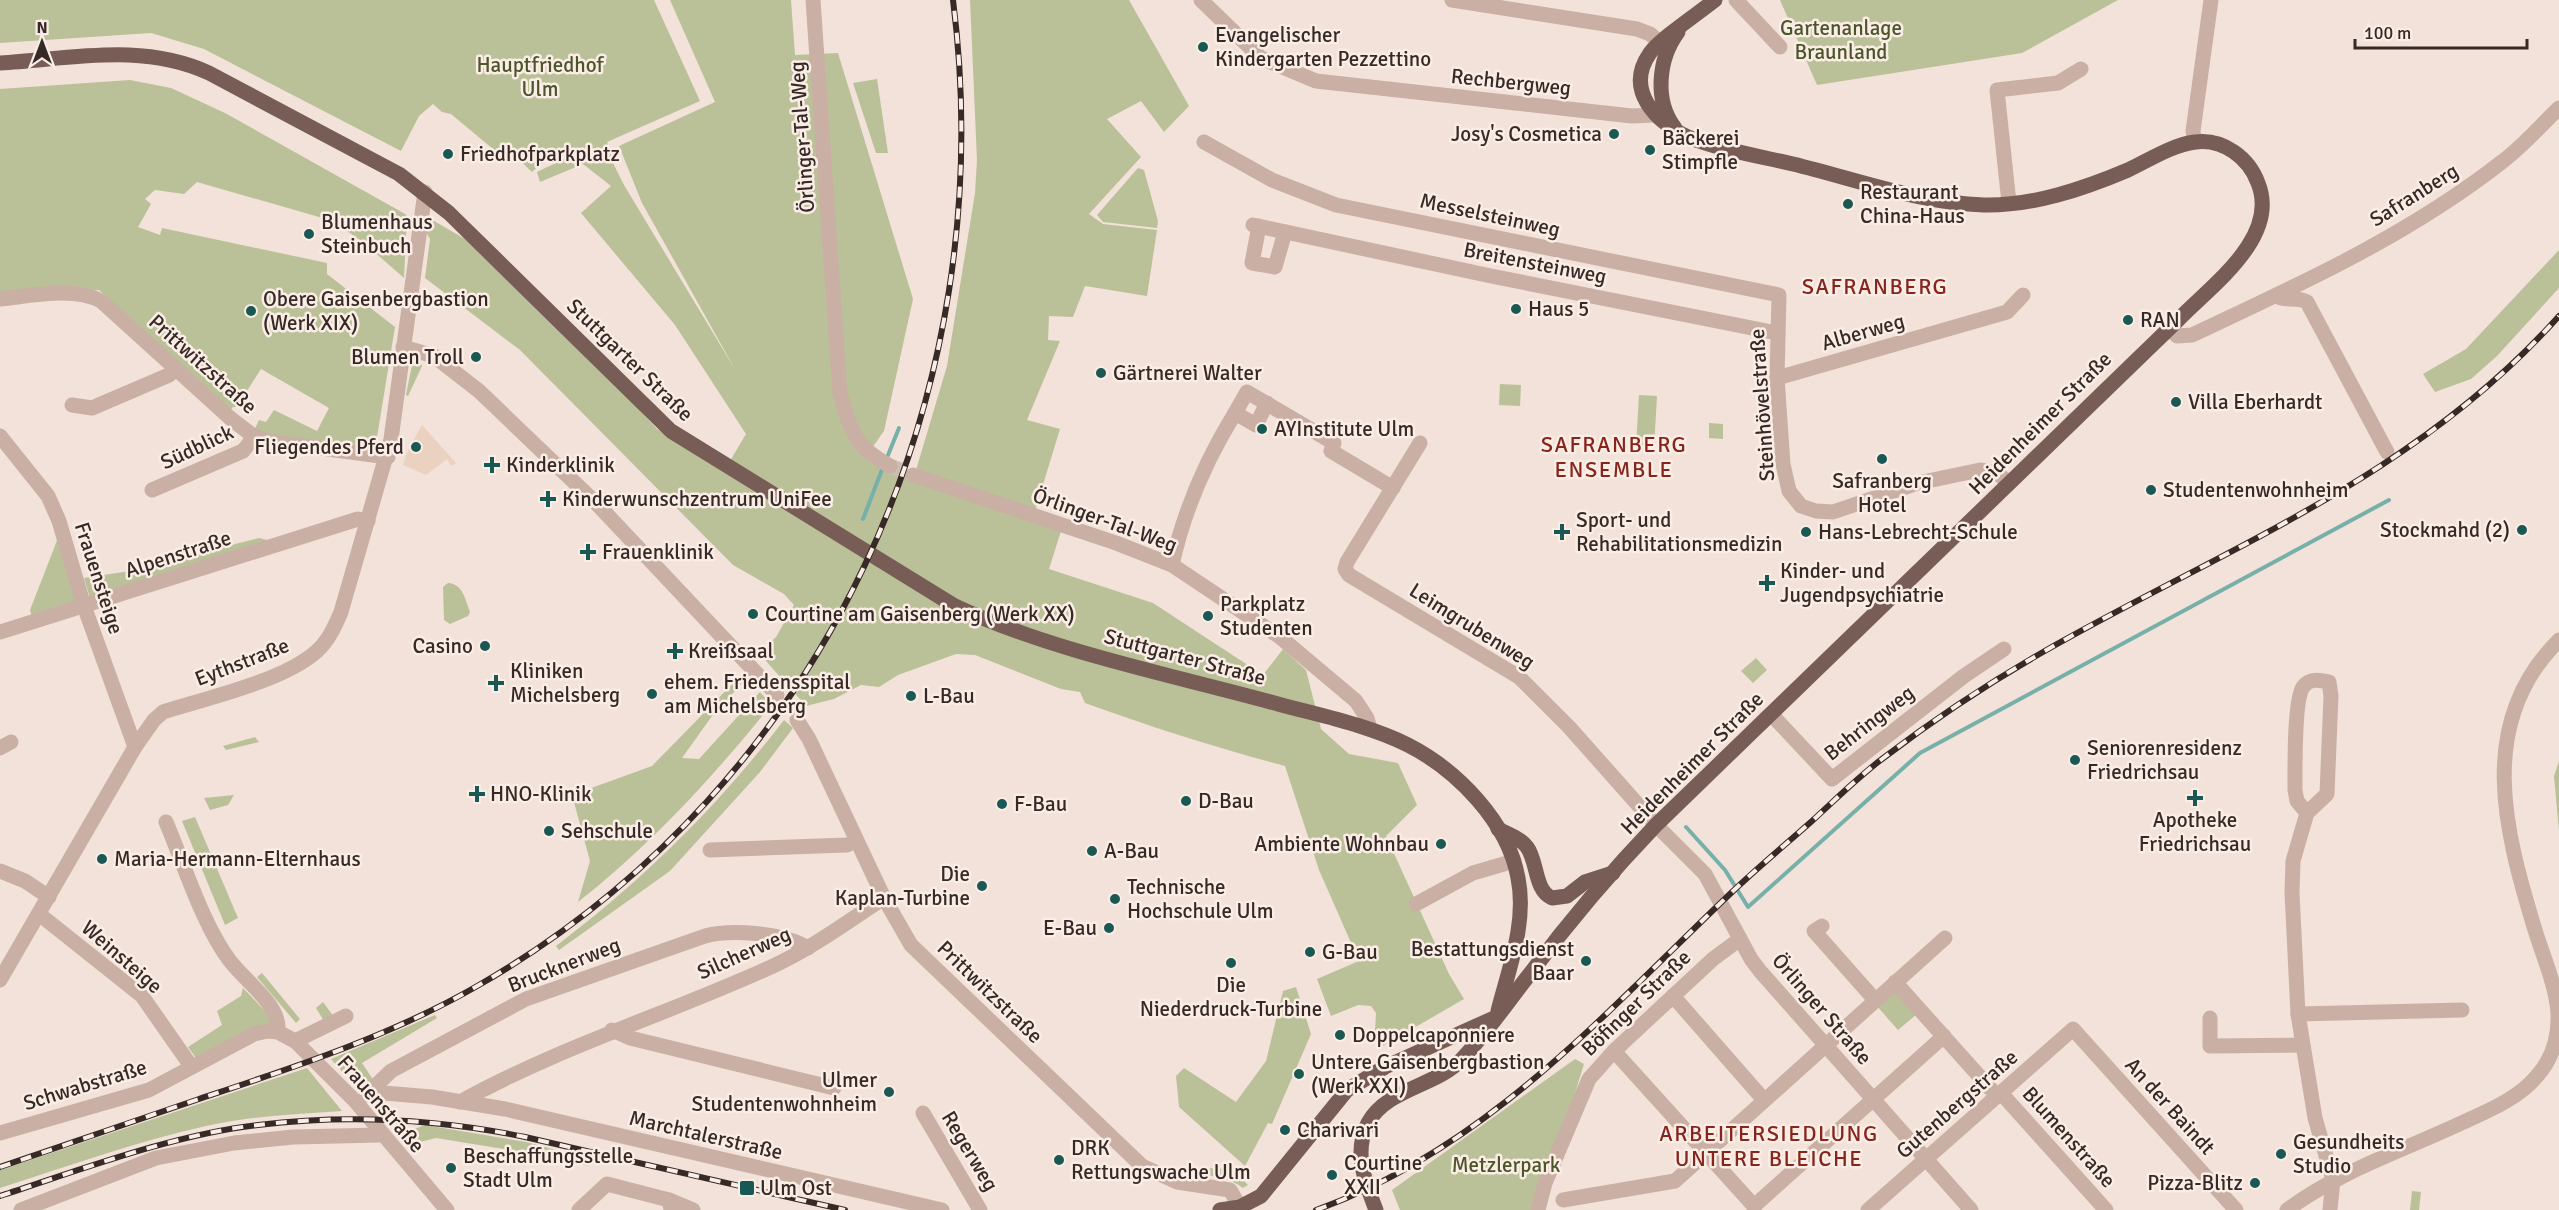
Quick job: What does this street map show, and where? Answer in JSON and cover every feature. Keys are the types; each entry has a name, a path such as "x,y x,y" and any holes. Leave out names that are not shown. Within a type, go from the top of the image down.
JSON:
{"main road":[{"path":"1715,0 1682,27 1664,46 1660,114 1679,132 1701,142 1926,197 1985,205 2041,198 2081,188 2195,142"},
{"name":"Stuttgarter Straße","path":"0,63 129,54 186,64 383,166 424,192 670,431 953,604 1026,633 1370,729 1408,746 1447,771 1473,796 1498,829 1514,861 1518,877 1520,914 1514,952 1496,1017"},
{"name":"Heidenheimer Straße","path":"1376,1210 1360,1159 1361,1141 1369,1121 1383,1106 1453,1068 1613,873 1656,825 2169,328 2245,251 2259,230 2263,210 2258,183 2244,160 2222,146 2195,142"},
{"path":"1498,829 1515,838 1528,849 1543,892 1552,898 1567,896 1585,882 1613,873"},
{"path":"1220,1210 1240,1207 1261,1196 1347,1090 1386,1067 1496,1017"}],"street":[{"name":"Örlinger-Tal-Weg","path":"813,0 840,393 852,435 867,453 885,464"},
{"name":"Rechbergweg","path":"1202,0 1261,58 1316,81 1632,116 1660,114"},
{"path":"1452,0 1637,29 1664,46"},
{"path":"1736,0 1780,47"},
{"path":"2195,142 2193,131 2211,0"},
{"path":"2009,203 1997,90 2058,83 2081,69"},
{"name":"Safranberg","path":"2169,328 2177,336 2192,335 2327,272 2456,196 2505,160 2559,108"},
{"name":"Messelsteinweg","path":"1204,142 1272,180 1336,205 1779,295"},
{"name":"Eythstraße","path":"0,980 135,747 154,720 163,712 252,684 302,663 319,649 332,631 341,612 388,457 424,192"},
{"name":"Breitensteinweg","path":"1285,232 1275,267 1252,263 1256,226 1777,333"},
{"name":"Prittwitzstraße","path":"0,299 91,295 101,301 230,418 255,436 287,444 388,457"},
{"name":"Steinhövelstraße","path":"1779,295 1778,378 1783,464 1789,491 1801,506 1833,512 1918,483 1980,470 1997,473 2008,483"},
{"name":"Alberweg","path":"1778,378 2007,312 2023,295"},
{"path":"2276,296 2281,299 2300,298 2307,302 2387,452"},
{"path":"404,347 434,356 480,392 598,505 777,695"},
{"path":"72,405 93,408 169,375 176,369"},
{"path":"1173,565 1179,537 1207,459 1247,392 1334,443 1331,451 1393,488"},
{"path":"1235,413 1256,424 1267,403"},
{"name":"Frauensteige","path":"0,435 48,496 61,525 84,606 135,747"},
{"name":"Südblick","path":"152,490 243,451 255,436"},
{"name":"Leimgrubenweg","path":"1420,443 1347,562 1345,569 1348,575 1519,677 1582,741 1656,825"},
{"name":"Örlinger-Tal-Weg","path":"913,475 1116,543 1173,565 1280,637 1356,701 1367,717 1370,729"},
{"name":"Alpenstraße","path":"0,632 358,519 368,521"},
{"path":"2287,1210 2333,1180 2497,1106 2533,1081 2552,1054 2558,1011 2514,855 2503,768 2507,735 2522,690 2536,666 2559,640"},
{"name":"Behringweg","path":"1771,714 1832,779 1964,676 2004,649"},
{"path":"2307,813 2297,801 2295,790 2298,703 2302,687 2310,680 2320,680 2328,682 2331,696 2327,794 2307,813 2293,861 2292,893 2298,1014 2315,1118 2333,1180 2330,1210"},
{"name":"Prittwitzstraße","path":"797,720 809,739 884,898 911,945 1119,1147 1142,1166 1163,1178 1230,1190 1240,1207"},
{"path":"166,822 214,934 230,961 276,1015 278,1032"},
{"name":"Örlinger Straße","path":"1656,825 1705,874 1760,971 1971,1210"},
{"path":"710,850 847,845 856,841"},
{"path":"1416,904 1473,873 1514,861"},
{"path":"0,871 25,881 49,897"},
{"name":"Silcherweg","path":"460,1102 489,1086 612,1030 771,967 808,948 884,898"},
{"name":"Weinsteige","path":"39,914 142,996 191,1066"},
{"path":"1822,926 1814,931 1875,1000"},
{"name":"Brucknerweg","path":"358,1105 391,1071 526,999 705,936 721,932 756,934 799,942 808,948"},
{"path":"1545,1183 1568,1205 1675,1181 1945,938"},
{"name":"Böfinger Straße","path":"1538,1210 1545,1183 1589,1079 1614,1051 1673,996 1713,959 1740,939"},
{"name":"Blumenstraße","path":"1895,982 2106,1210"},
{"path":"1673,996 1764,1100"},
{"path":"2298,1014 2462,1010"},
{"path":"295,1041 346,1016"},
{"path":"2210,1018 2210,1046 2303,1045"},
{"name":"Gutenbergstraße","path":"1868,1210 2073,1029"},
{"name":"An der Baindt","path":"2073,1029 2236,1210"},
{"path":"612,1030 630,1038 834,1088"},
{"name":"Schwabstraße","path":"0,1133 149,1090 254,1034 268,1031 278,1032"},
{"name":"Frauenstraße","path":"278,1032 295,1041 358,1105 447,1210"},
{"path":"1614,1051 1754,1208 1944,1036"},
{"path":"372,1092 460,1102"},
{"name":"Marchtalerstraße","path":"460,1102 505,1109 942,1210"},
{"name":"Regerweg","path":"923,1113 980,1210"},
{"path":"21,1210 156,1158 234,1143 377,1130"},
{"path":"579,1210 607,1184 670,1205 693,1210"}],"green space":[{"name":"Hauptfriedhof Ulm","path":"0,0 654,0 700,101 607,142 614,165 624,185 736,371 642,203 619,146 715,102 670,0 791,0 795,55 838,53 913,299 884,431 865,458 940,488 1062,528 1049,569 1153,603 1263,675 1283,649 1306,670 1321,729 1349,754 1398,763 1417,805 1386,836 1449,974 1464,999 1381,1047 1375,1031 1376,1013 1371,1006 1358,1005 1331,1016 1317,979 1359,961 1319,870 1285,766 1184,737 1085,703 1080,692 1061,689 975,655 956,654 898,675 879,687 861,685 834,699 806,706 759,653 776,637 794,605 784,594 733,565 520,350 425,278 430,239 426,232 429,218 465,239 577,342 657,429 727,466 746,434 675,325 581,213 611,186 583,164 540,182 537,172 587,148 558,155 532,172 506,147 499,154 451,114 442,112 433,104 419,116 401,151 204,49 151,33 0,43"},
{"path":"970,0 1129,0 1189,106 1164,132 1141,101 1107,119 1141,157 1089,214 1103,224 1157,230 1147,296 1085,286 1073,317 1049,316 1048,340 1060,341 1027,420 1060,429 1035,511 916,470 947,366 975,193 977,160"},
{"name":"Gartenanlage Braunland","path":"1780,0 2118,0 2022,53 1817,85"},
{"path":"877,79 888,153 876,153 853,83"},
{"path":"130,80 171,88 225,113 407,215 404,278 364,243 333,221 197,182 184,194 155,190 145,199 151,204 138,227 160,235 162,228 327,263 327,274 395,327 377,437 370,447 252,435 259,420 266,422 274,410 317,431 329,408 261,369 245,394 248,397 242,407 233,407 226,415 99,290 0,294 0,89"},
{"path":"1138,168 1144,170 1158,221 1157,228 1103,222 1097,215"},
{"path":"2559,250 2559,288 2497,356 2471,379 2435,392 2423,374 2466,349"},
{"path":"413,360 420,361 422,366 408,396 406,395"},
{"path":"1500,384 1521,385 1520,406 1499,405"},
{"path":"1639,395 1657,396 1654,448 1636,446"},
{"path":"1709,423 1723,424 1723,439 1709,438"},
{"path":"58,538 77,604 32,617 30,610"},
{"path":"259,538 271,541 90,598 84,578 130,571"},
{"path":"448,583 460,589 470,612 468,616 450,624 444,620 443,587"},
{"path":"1756,658 1767,670 1753,683 1741,671"},
{"path":"745,671 745,680 712,716 682,758 699,759 760,692 771,705 680,809 631,857 578,902 590,861 572,795 652,766"},
{"path":"784,720 793,728 760,772 670,871 559,950 556,946 619,895 706,812"},
{"path":"255,737 259,742 226,750 223,746"},
{"path":"2559,761 2559,831 2554,776"},
{"path":"234,795 228,805 210,810 204,798"},
{"path":"195,817 238,918 225,925 182,821"},
{"path":"262,973 300,1019 296,1023 257,977"},
{"path":"1296,987 1311,1034 1272,1124 1268,1123 1245,1166 1179,1107 1176,1076 1184,1068 1236,1102 1266,1061 1283,991"},
{"path":"243,988 269,1015 273,1025 261,1025 196,1058 188,1047 222,1025 217,1011 241,996"},
{"path":"1889,993 1897,993 1917,1014 1898,1030 1876,1005"},
{"path":"323,1002 334,1017 324,1021 316,1008"},
{"path":"435,1015 437,1018 362,1063 374,1081 368,1086 344,1074 331,1059"},
{"name":"Metzlerpark","path":"1575,1059 1584,1064 1539,1210 1400,1210 1392,1190"},
{"path":"307,1068 342,1111 291,1114 206,1126 128,1147 0,1188 0,1170"},
{"path":"425,1125 526,1142 590,1159 589,1166 538,1154 535,1161 517,1151 436,1138 408,1145 401,1134"},
{"path":"1224,1168 1232,1170 1248,1185 1243,1188 1222,1178 1182,1174 1182,1169"},
{"path":"2412,1191 2421,1192 2419,1210 2410,1210"}],"shaded area":[{"path":"422,425 456,463 451,466 447,459 426,475 403,465 408,450"}],"waterway":[{"path":"886,460 899,428"},
{"path":"863,519 883,467"},
{"path":"1686,827 1725,870 1748,907 1920,753 2389,500"}],"tunnel":[{"path":"890,466 913,475"}],"railway":[{"path":"0,1167 307,1062 377,1035 446,1003 479,985 601,901 706,802 795,689 865,565 916,432 949,292 961,147 953,0"},
{"path":"1316,1210 1377,1184 1435,1152 1489,1115 1589,1030 1741,884 1855,781 1921,730 2043,652 2249,542 2381,466 2444,422 2503,372 2559,316"},
{"path":"0,1196 128,1154 194,1136 258,1125 359,1119 426,1122 525,1137 845,1210"}],"place":[{"name":"Evangelischer Kindergarten Pezzettino","path":"1203,47"},
{"name":"Josy's Cosmetica","path":"1614,134"},
{"name":"Bäckerei Stimpfle","path":"1650,150"},
{"name":"Friedhofparkplatz","path":"448,154"},
{"name":"Restaurant China-Haus","path":"1848,204"},
{"name":"Blumenhaus Steinbuch","path":"309,234"},
{"name":"Haus 5","path":"1516,309"},
{"name":"Obere Gaisenbergbastion (Werk XIX)","path":"251,311"},
{"name":"RAN","path":"2128,320"},
{"name":"Blumen Troll","path":"476,357"},
{"name":"Gärtnerei Walter","path":"1101,373"},
{"name":"Villa Eberhardt","path":"2176,402"},
{"name":"AYInstitute Ulm","path":"1262,429"},
{"name":"Fliegendes Pferd","path":"416,447"},
{"name":"Safranberg Hotel","path":"1882,459"},
{"name":"Kinderklinik","path":"492,465"},
{"name":"Studentenwohnheim","path":"2151,490"},
{"name":"Kinderwunschzentrum UniFee","path":"548,499"},
{"name":"Stockmahd (2)","path":"2522,530"},
{"name":"Sport- und Rehabilitationsmedizin","path":"1562,532"},
{"name":"Hans-Lebrecht-Schule","path":"1806,532"},
{"name":"Frauenklinik","path":"588,552"},
{"name":"Kinder- und Jugendpsychiatrie","path":"1767,583"},
{"name":"Courtine am Gaisenberg (Werk XX)","path":"753,614"},
{"name":"Parkplatz Studenten","path":"1208,616"},
{"name":"Casino","path":"485,646"},
{"name":"Kreißsaal","path":"675,651"},
{"name":"Kliniken Michelsberg","path":"496,683"},
{"name":"ehem. Friedensspital am Michelsberg","path":"652,694"},
{"name":"L-Bau","path":"911,696"},
{"name":"Seniorenresidenz Friedrichsau","path":"2075,760"},
{"name":"HNO-Klinik","path":"477,794"},
{"name":"Apotheke Friedrichsau","path":"2195,798"},
{"name":"D-Bau","path":"1186,801"},
{"name":"F-Bau","path":"1002,804"},
{"name":"Sehschule","path":"549,831"},
{"name":"Ambiente Wohnbau","path":"1441,844"},
{"name":"A-Bau","path":"1092,851"},
{"name":"Maria-Hermann-Elternhaus","path":"102,859"},
{"name":"Die Kaplan-Turbine","path":"982,886"},
{"name":"Technische Hochschule Ulm","path":"1115,899"},
{"name":"E-Bau","path":"1109,928"},
{"name":"G-Bau","path":"1310,952"},
{"name":"Bestattungsdienst Baar","path":"1586,961"},
{"name":"Die Niederdruck-Turbine","path":"1231,963"},
{"name":"Doppelcaponniere","path":"1340,1035"},
{"name":"Untere Gaisenbergbastion (Werk XXI)","path":"1299,1074"},
{"name":"Ulmer Studentenwohnheim","path":"889,1092"},
{"name":"Charivari","path":"1285,1130"},
{"name":"Gesundheits Studio","path":"2281,1154"},
{"name":"DRK Rettungswache Ulm","path":"1059,1160"},
{"name":"Beschaffungsstelle Stadt Ulm","path":"451,1168"},
{"name":"Courtine XXII","path":"1332,1175"},
{"name":"Pizza-Blitz","path":"2255,1183"},
{"name":"Ulm Ost","path":"747,1188"}],"district":[{"name":"SAFRANBERG","path":"1875,286"},
{"name":"SAFRANBERG ENSEMBLE","path":"1614,456"},
{"name":"ARBEITERSIEDLUNG UNTERE BLEICHE","path":"1769,1146"}]}
